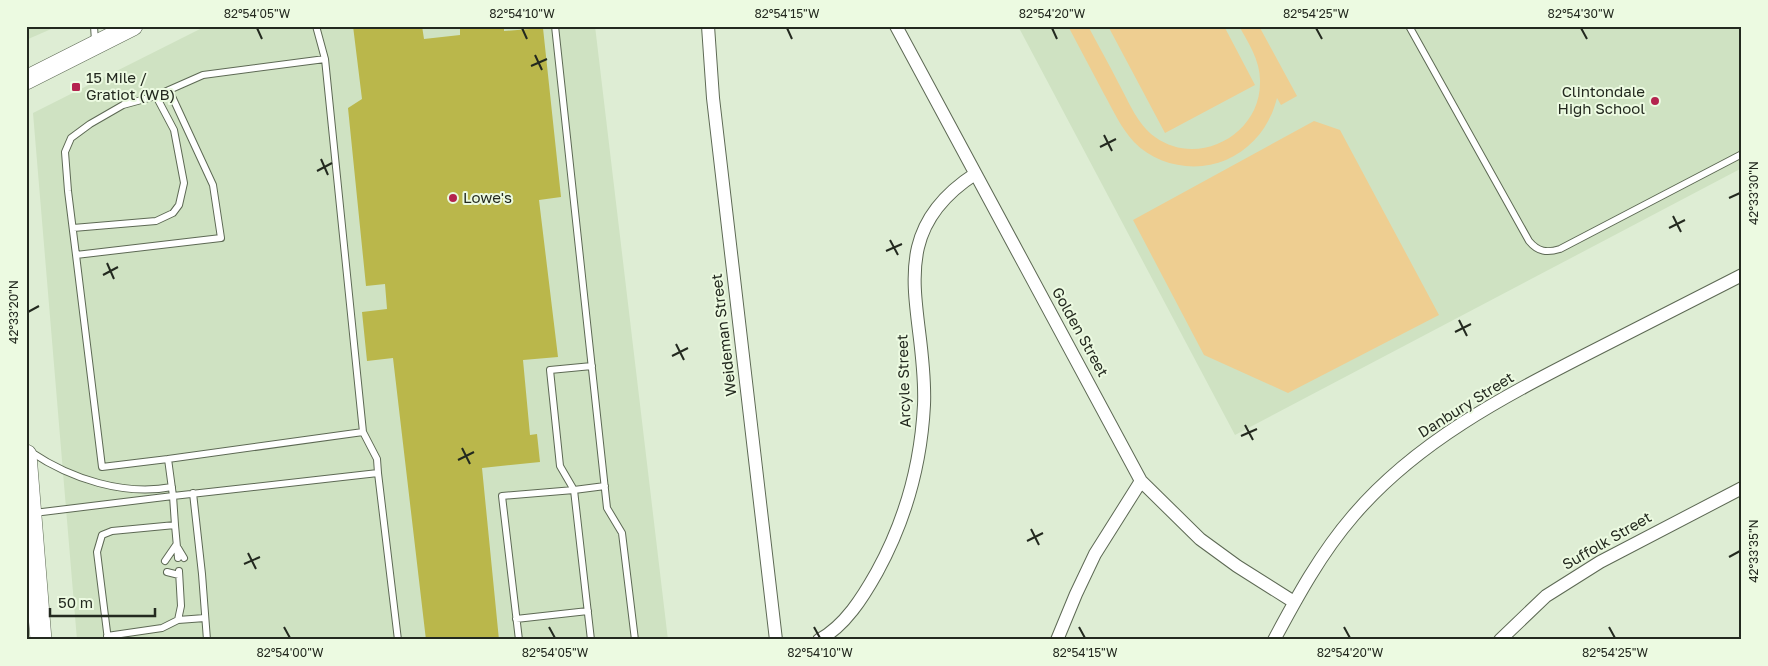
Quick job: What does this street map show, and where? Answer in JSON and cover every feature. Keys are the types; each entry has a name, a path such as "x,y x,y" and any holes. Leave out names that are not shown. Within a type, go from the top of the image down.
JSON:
{"main road":[{"path":"26,80 133,26"},
{"path":"26,455 28,513 41,640"}],"street":[{"name":"Weideman Street","path":"708,26 713,98 776,640"},
{"name":"Golden Street","path":"896,26 1141,480 1200,539 1237,566 1294,602"},
{"name":"Arcyle Street","path":"819,640 844,619 865,593 885,558 902,518 918,459 923,412 923,376 914,268 918,243 929,218 948,195 975,174"},
{"name":"Danbury Street","path":"1274,640 1323,554 1353,516 1383,484 1416,456 1453,429 1506,397 1742,275"},
{"path":"1057,640 1095,554 1141,480"},
{"name":"Suffolk Street","path":"1500,640 1532,608 1553,591 1600,562 1742,488"}],"lane":[{"path":"94,26 96,45"},
{"path":"316,26 324,58 363,432 377,459 398,640"},
{"path":"555,26 605,486 608,508 622,533 635,640"},
{"path":"1409,26 1529,241 1534,248 1541,251 1549,252 1560,249 1742,154"},
{"path":"324,58 203,74 156,96 123,104 71,138 65,152 102,467 363,432"},
{"path":"76,255 221,238 213,184 169,90"},
{"path":"73,228 156,221 172,213 179,205 184,183 174,130 156,96"},
{"path":"591,640 574,490 560,466 550,370 592,366"},
{"path":"26,448 59,468 117,488 155,490 172,487"},
{"path":"168,459 175,525 176,545 174,559 176,545"},
{"path":"28,513 378,473"},
{"path":"519,640 502,496 605,486"},
{"path":"194,493 207,640"},
{"path":"175,525 112,531 102,535 97,552 108,638 162,628 178,620 206,618"},
{"path":"177,572 181,606 178,620"},
{"path":"516,619 588,611"}],"shaded area":[{"path":"26,26 58,26 26,40"},
{"path":"206,26 595,26 668,640 77,640 33,113"},
{"name":"Clintondale High School","path":"1018,26 1742,26 1742,168 1235,435"},
{"path":"1068,26 1088,26 1138,119 1155,137 1172,146 1190,149 1207,147 1224,141 1238,131 1250,118 1257,102 1260,75 1254,53 1239,26 1259,26 1297,96 1281,105 1277,98 1270,118 1259,135 1244,149 1226,160 1202,166 1177,165 1165,162 1143,150 1125,131"},
{"path":"1108,26 1224,26 1255,85 1165,133"},
{"path":"1314,121 1340,130 1439,315 1288,393 1204,355 1133,220"}],"building":[{"name":"Lowe's","path":"353,26 422,26 424,39 460,35 460,26 504,26 504,31 543,28 561,197 539,200 558,357 523,360 530,435 537,434 540,462 482,468 499,640 426,640 393,358 367,361 362,312 387,309 385,284 366,286 348,108 362,99"}],"place":[{"name":"15 Mile / Gratiot (WB)","path":"76,87"},
{"name":"Clintondale High School","path":"1655,101"},
{"name":"Lowe's","path":"453,198"}]}
